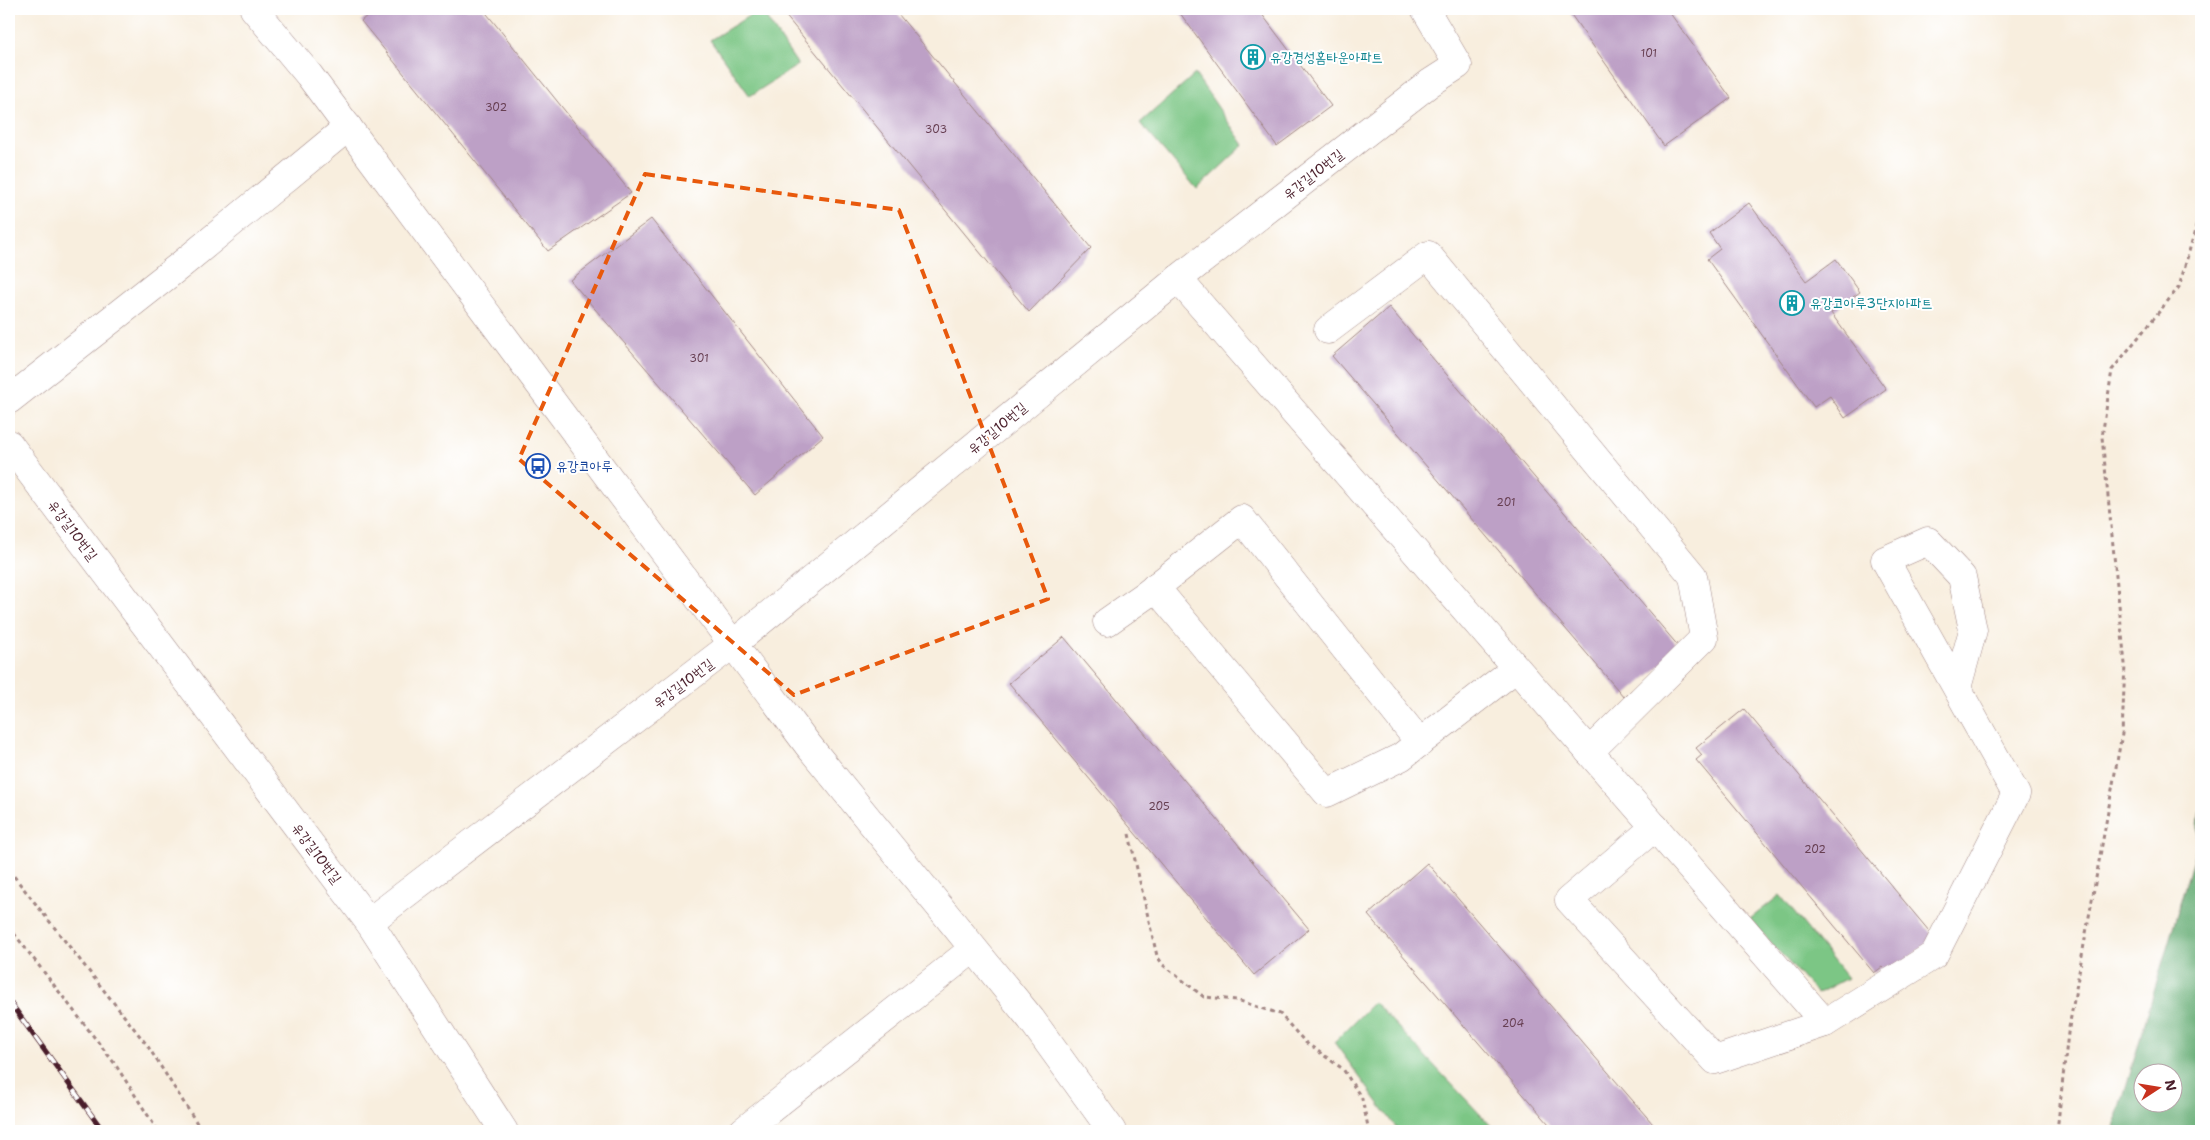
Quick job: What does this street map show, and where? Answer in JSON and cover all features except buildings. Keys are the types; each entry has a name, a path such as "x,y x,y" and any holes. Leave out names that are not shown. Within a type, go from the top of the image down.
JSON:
{"street":[{"path":"254,9 309,75 814,752 1031,1019 1112,1131"},
{"name":"유강길10번길","path":"9,444 369,922 733,644 1178,279 1430,84 1458,65 1425,9"},
{"path":"9,400 182,264 348,128"},
{"path":"1328,330 1428,254 1693,576 1704,638 1589,752"},
{"path":"1178,279 1825,1023"},
{"path":"1107,622 1156,587 1242,520 1420,743"},
{"path":"1655,827 1569,900 1715,1060 1825,1023 1934,955 2016,794 1956,688 1885,560 1928,541 1962,577 1973,630 1956,688"},
{"path":"1156,587 1327,793 1401,757 1516,668"},
{"path":"369,922 504,1131"},
{"path":"743,1131 973,949"}],"path":[{"path":"2058,1131 2068,1033 2122,734 2125,664 2102,437 2112,370 2179,287 2201,209"},
{"path":"1129,834 1157,956 1163,964 1204,997 1237,1000 1280,1014 1305,1042 1343,1069 1362,1098 1369,1131"},
{"path":"9,870 147,1045 202,1131"},
{"path":"9,926 115,1064 158,1131"}],"highlighted area":[{"path":"645,174 899,210 1048,599 794,695 519,459"}],"green space":[{"path":"760,9 798,65 750,96 710,40"},
{"path":"1195,74 1244,145 1197,189 1140,123"},
{"path":"2201,796 2201,1131 2113,1131 2132,1066 2132,1112 2182,1112 2182,1062 2133,1062 2196,849"},
{"path":"1780,895 1847,978 1817,994 1750,919"},
{"path":"1374,1002 1496,1131 1399,1131 1334,1042"}],"railway":[{"path":"9,1001 103,1131"}],"place":[{"name":"유강경성홈타운아파트","path":"1253,57"},
{"name":"유강코아루3단지아파트","path":"1792,303"},
{"name":"유강코아루","path":"538,466"}]}
